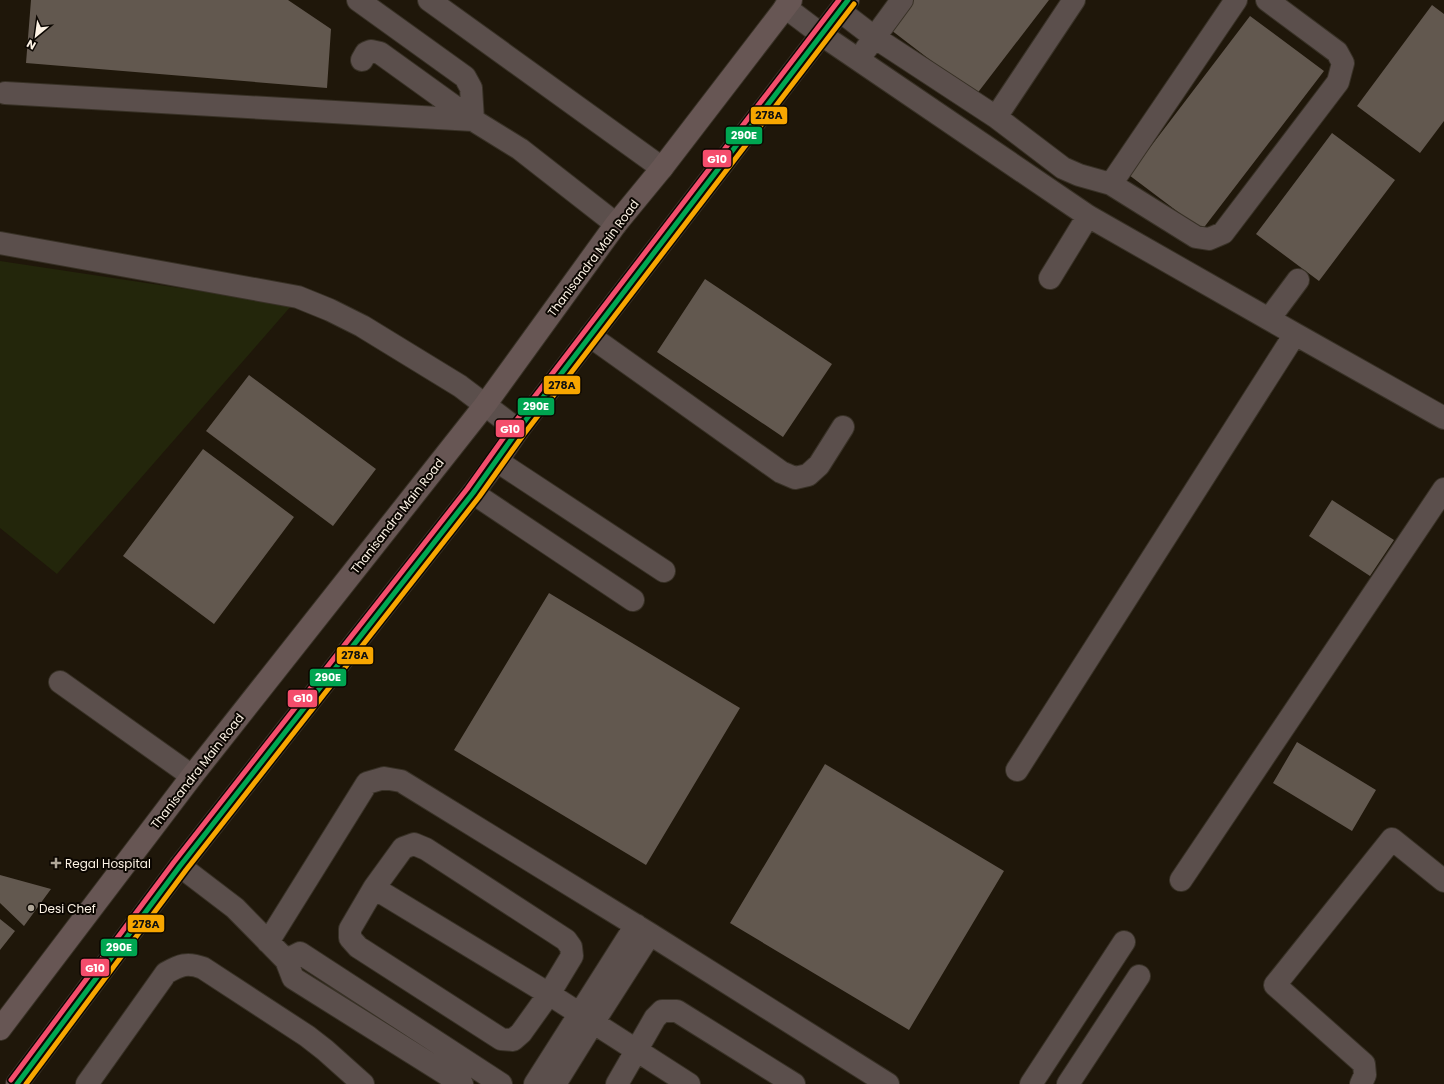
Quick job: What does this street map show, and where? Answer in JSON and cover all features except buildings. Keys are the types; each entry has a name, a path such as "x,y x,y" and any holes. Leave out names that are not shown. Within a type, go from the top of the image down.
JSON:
{"main road":[{"name":"Thanisandra Main Road","path":"0,1029 192,776 484,405 616,224 662,168 788,4"},
{"path":"17,1084 180,866 473,493 518,430 844,6"}],"street":[{"path":"358,0 465,77 470,88 473,120"},
{"path":"429,0 662,168"},
{"path":"859,59 902,0"},
{"path":"996,117 1074,0"},
{"path":"1111,184 1236,0"},
{"path":"844,6 874,37 996,117 1063,168 1080,175 1111,184 1196,237 1209,239 1223,233 1338,82 1343,63 1337,52 1267,0"},
{"path":"788,4 822,35 1088,216 1444,418"},
{"path":"362,60 366,53 371,50 380,53 473,120 520,149 616,224"},
{"path":"5,93 473,120"},
{"path":"1050,278 1088,216"},
{"path":"0,243 298,297 330,310 362,326 460,386 518,430"},
{"path":"1269,319 1298,280"},
{"path":"1017,770 1295,334"},
{"path":"590,336 782,472 795,478 808,475 819,465 844,427"},
{"path":"497,461 664,571"},
{"path":"1181,880 1444,489"},
{"path":"473,493 633,600"},
{"path":"60,682 192,776"},
{"path":"268,942 367,783 384,778 401,781 643,930 888,1084"},
{"path":"1361,1084 1365,1075 1364,1064 1275,985 1392,839 1444,881"},
{"path":"414,844 426,849 566,940 571,947 572,956 549,994 521,1033 513,1040 501,1039 358,947 350,938 350,929 374,888 403,848 414,844"},
{"path":"180,866 235,908 286,960 293,978 462,1084"},
{"path":"374,888 549,994 689,1084"},
{"path":"535,1084 586,1018 643,930"},
{"path":"1031,1084 1124,942"},
{"path":"286,960 300,953 501,1084"},
{"path":"87,1084 166,973 185,965 194,964 203,968 307,1036 363,1084"},
{"path":"1068,1084 1140,976"},
{"path":"616,1084 637,1051 655,1018 662,1010 676,1011 794,1084"},
{"path":"555,1084 586,1018"}],"green space":[{"path":"0,261 292,305 57,574 0,528"}],"transit line":[{"name":"G10","path":"11,1080 174,862 467,489 512,426 839,0"},
{"name":"290E","path":"17,1084 180,866 473,493 518,430 848,0"},
{"name":"278A","path":"26,1084 186,870 479,497 524,434 854,4"}],"place":[{"name":"Regal Hospital","path":"56,863"},
{"name":"Desi Chef","path":"31,908"}]}
